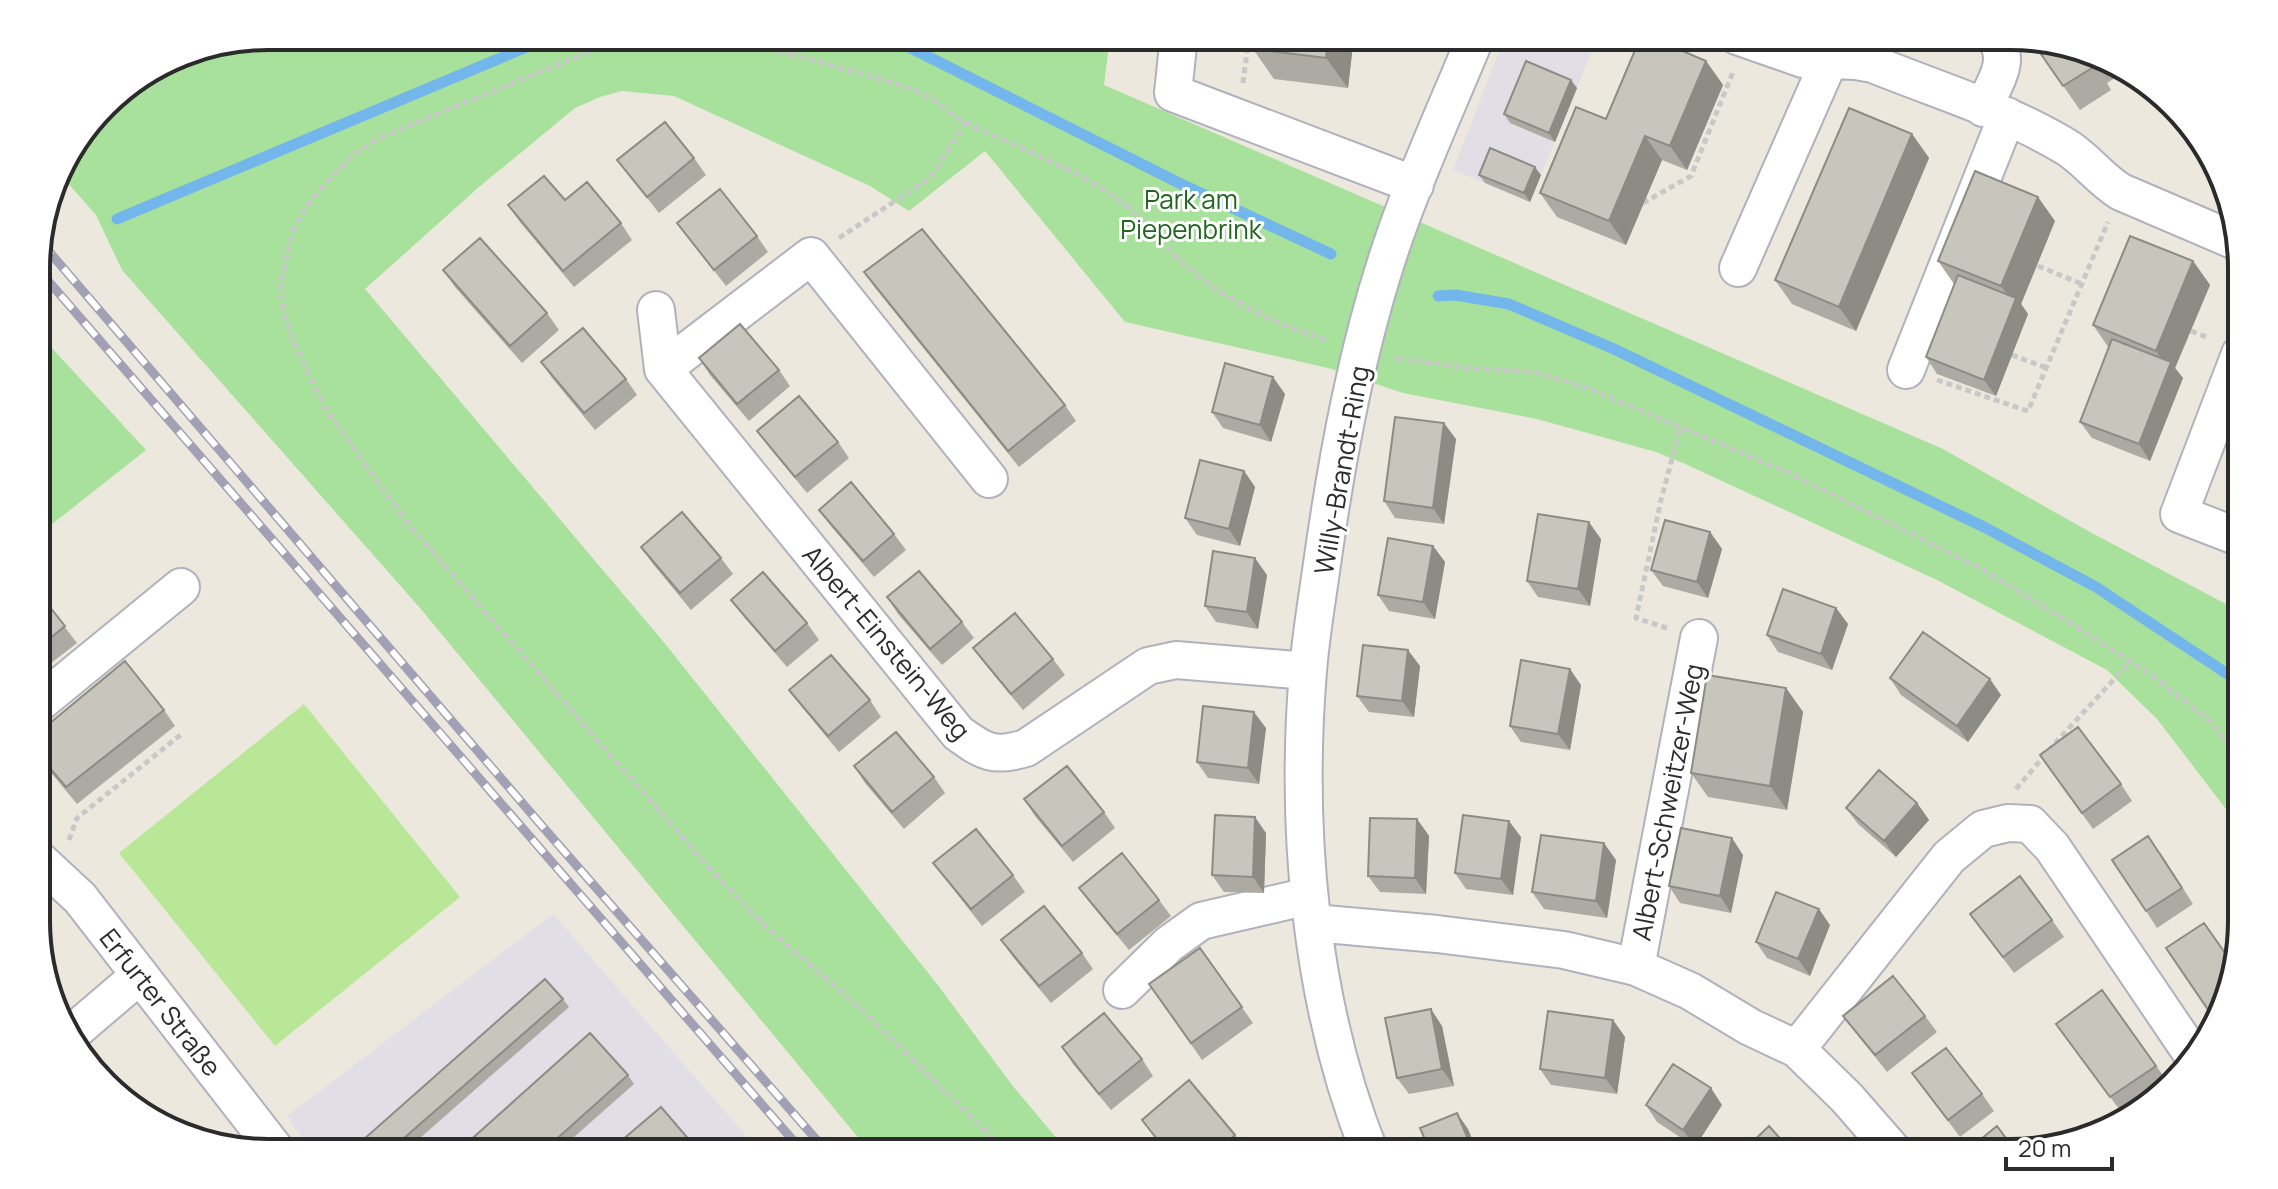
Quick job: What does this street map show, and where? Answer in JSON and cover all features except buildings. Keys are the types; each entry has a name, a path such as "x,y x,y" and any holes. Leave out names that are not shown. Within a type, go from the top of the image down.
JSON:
{"street":[{"path":"1178,50 1173,93 1415,185"},
{"name":"Willy-Brandt-Ring","path":"1365,1139 1344,1081 1330,1023 1311,909 1304,818 1308,671 1329,514 1344,429 1363,351 1392,245 1470,50"},
{"path":"1777,50 1803,59 1873,64 1995,112 2068,147 2121,192 2226,237"},
{"path":"1906,370 1995,112 2003,65 2002,50"},
{"path":"1738,268 1829,61"},
{"path":"663,369 811,256 989,479"},
{"path":"656,310 663,369"},
{"name":"Albert-Einstein-Weg","path":"663,369 958,733 982,751 1005,755 1026,748 1148,666 1176,660 1308,671"},
{"path":"2228,385 2179,514 2228,533"},
{"path":"50,694 181,587"},
{"name":"Albert-Schweitzer-Weg","path":"1636,967 1699,638"},
{"path":"1797,1049 1949,857 1983,829 2008,823 2030,824 2052,847 2187,1047"},
{"name":"Erfurter Straße","path":"50,869 80,898 267,1139"},
{"path":"1122,990 1169,944 1201,921 1311,909 1437,934 1564,950 1636,967 1690,991 1750,1027 1797,1049 1883,1139"},
{"path":"78,1028 140,975"}],"path":[{"path":"1238,118 1247,50"},
{"path":"1643,203 1691,176 1737,50"},
{"path":"811,256 930,178 965,123"},
{"path":"1906,370 2028,411 2121,192"},
{"path":"2038,266 2082,284"},
{"path":"1363,351 1466,368 1534,372 1585,387 1787,472 1980,568 2130,662 2210,721 2228,744"},
{"path":"2012,355 2047,368"},
{"path":"1680,429 1661,500 1636,618 1699,638"},
{"path":"1983,829 2058,740 2130,662"},
{"path":"50,861 77,818 183,733"}],"shaded area":[{"path":"1500,50 1592,50 1530,202 1453,170"},
{"path":"553,914 749,1139 303,1139 287,1116"}],"green space":[{"name":"Park am Piepenbrink","path":"1108,50 1104,85 1943,449 2228,605 2228,812 2157,719 2107,670 1937,580 1683,463 1656,452 1537,419 1403,393 1328,368 1125,322 985,151 909,211 870,186 674,96 622,91 575,108 479,187 365,289 662,640 1057,1139 859,1139 420,608 122,270 96,215 67,183 95,135 124,104 159,79 211,57 239,52"},
{"path":"50,346 146,450 50,526"},
{"path":"304,704 460,897 275,1046 119,853"}],"waterway":[{"path":"117,219 520,50"},
{"path":"915,50 1179,183 1331,254"},
{"path":"1438,296 1455,295 1509,304 1614,349 1986,528 2096,587 2228,674"}],"railway":[{"path":"50,253 542,826 816,1139"},
{"path":"50,283 792,1139"}]}
